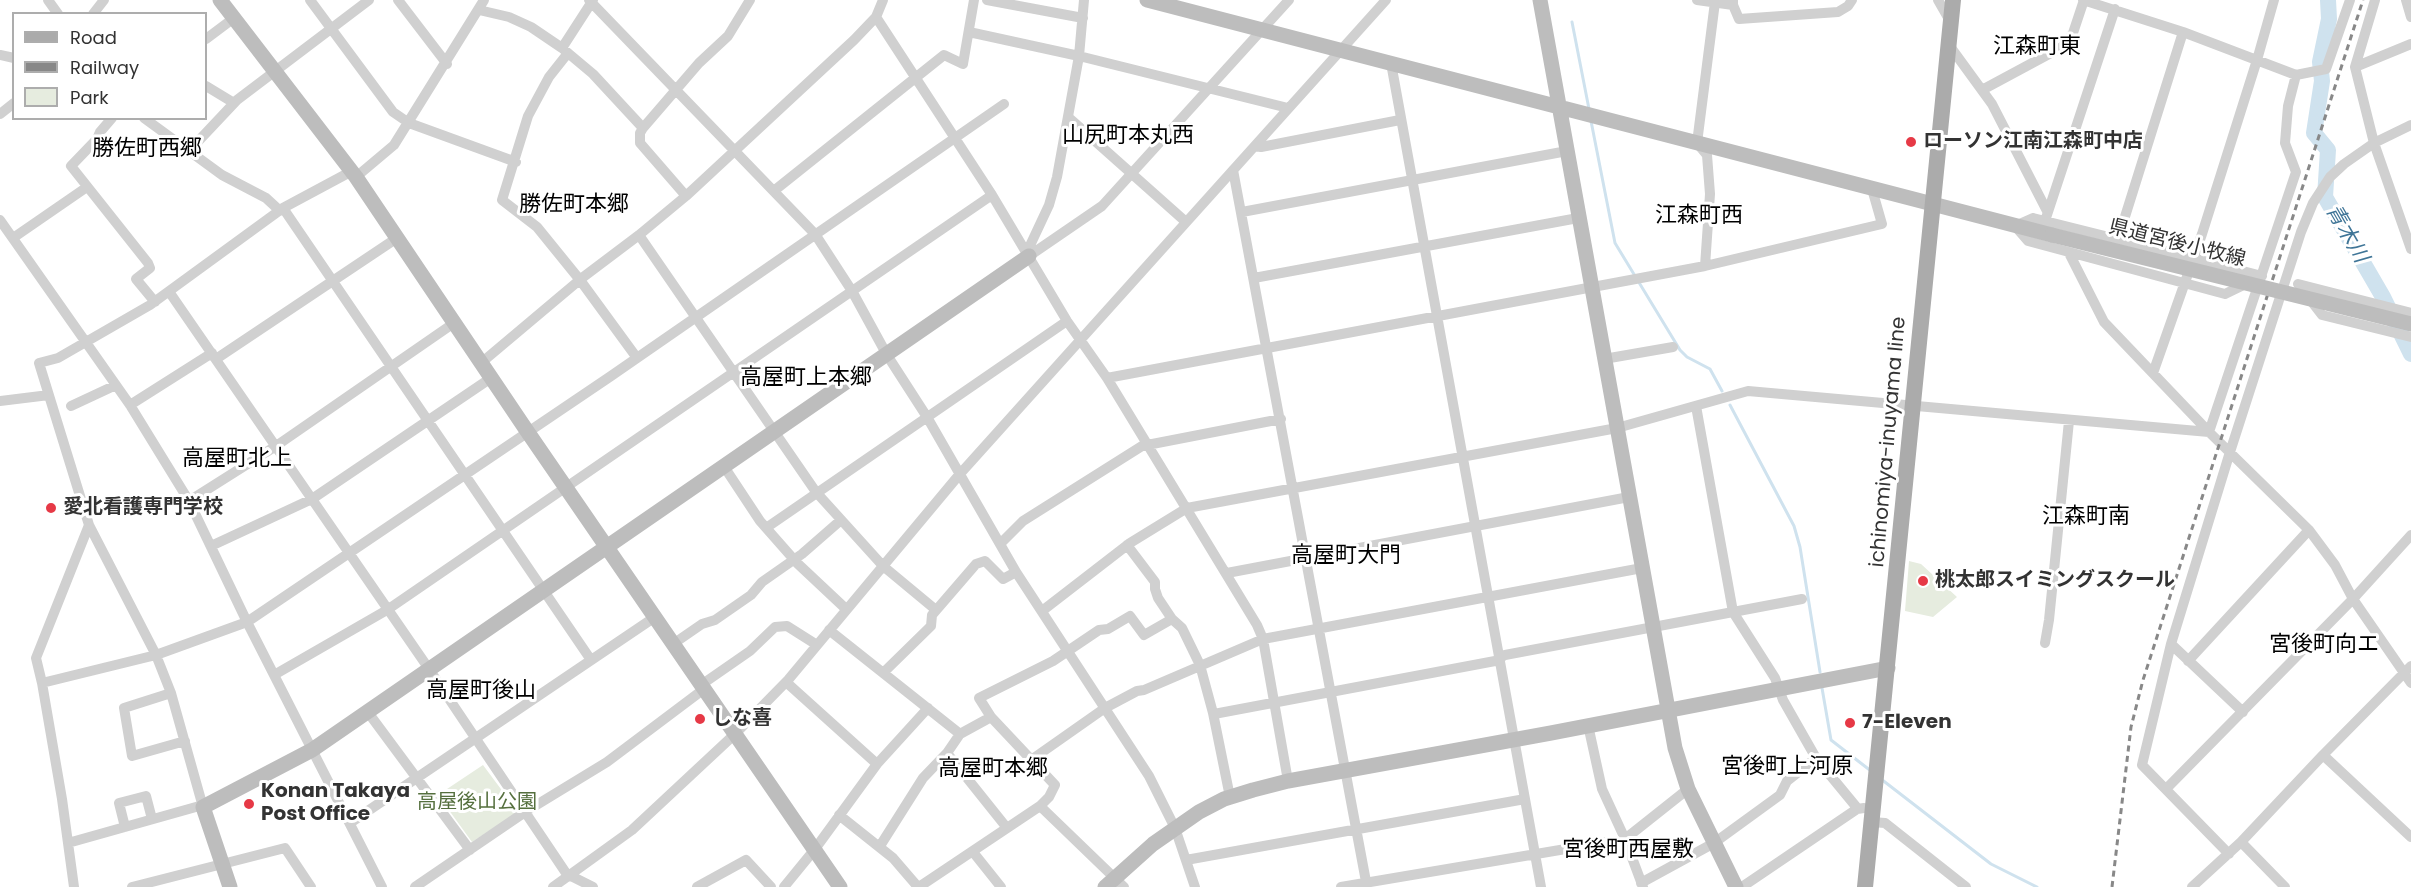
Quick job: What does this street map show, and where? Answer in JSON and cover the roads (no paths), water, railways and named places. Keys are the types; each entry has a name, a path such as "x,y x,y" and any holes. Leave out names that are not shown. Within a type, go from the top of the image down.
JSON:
{"main road":[{"name":"ichinomiya-inuyama line","path":"1865,887 1868,813 1877,776 1953,0"}],"street":[{"path":"95,12 104,0"},
{"path":"220,0 354,174 840,887"},
{"path":"310,0 393,112 409,123 516,162"},
{"path":"188,152 234,103 369,0"},
{"path":"398,0 447,64"},
{"path":"686,196 640,143 643,128 699,63 728,36 750,0"},
{"path":"775,190 944,55 963,64 974,0"},
{"path":"987,0 1083,18"},
{"path":"1028,254 1049,205 1057,177 1079,56 1084,0"},
{"name":"県道宮後小牧線","path":"1147,0 1168,2 1341,51 1872,189 1933,202 2015,226 2411,324"},
{"path":"68,843 203,806 312,750 723,465 887,355 1028,254 1102,206 1289,0"},
{"path":"1697,0 1733,2 1739,19 1838,12 1848,6 1852,0"},
{"path":"1938,0 1951,23"},
{"path":"1982,90 2062,47 2073,33 2084,0 2113,6 2296,75 2322,70 2350,0"},
{"path":"2153,373 2185,283 2274,0"},
{"path":"2375,0 2355,67 2374,143 2407,222 2411,249"},
{"path":"2406,0 2411,17"},
{"path":"637,358 580,280 537,227 502,201 516,162 528,116 591,1 775,190 814,234 852,291 887,355 927,417 1016,572 1149,776 1175,828 1195,887"},
{"path":"481,363 580,280 686,196 854,40 876,16 880,1"},
{"path":"1542,1 1558,106 1675,748 1688,789 1736,887"},
{"path":"553,887 632,830 736,733 786,682 959,475 1341,51 1379,2"},
{"path":"1706,266 1710,194 1707,155 1697,143 1715,2"},
{"path":"230,887 203,806 171,693 156,655 89,525 39,363 58,358 170,293 281,209 354,174 394,145 482,5 531,27 565,50 593,74 643,128"},
{"path":"2046,216 2113,6"},
{"path":"876,16 992,195 1067,321 1107,378 1257,625 1263,639 1288,781"},
{"path":"207,38 234,18"},
{"path":"969,32 1079,56 1288,108"},
{"path":"2118,239 2182,32"},
{"path":"2355,67 2411,44"},
{"path":"1949,45 2002,120 2046,216"},
{"path":"1391,63 1541,887"},
{"path":"2209,432 2296,172 2285,143 2288,106 2296,75"},
{"path":"207,87 234,103"},
{"path":"42,683 156,655 247,622 696,318 1004,104"},
{"path":"0,114 12,105"},
{"path":"1068,117 1186,222"},
{"path":"110,120 100,132 98,139 71,166 148,263 150,268 136,279 155,302"},
{"path":"147,120 222,175 256,192 281,209 333,281 591,660"},
{"path":"1256,146 1261,147 1400,120"},
{"path":"2229,854 2142,765 2171,644 2230,452 2301,232 2313,203 2330,177 2344,164 2374,143 2411,126"},
{"path":"1242,212 1567,151"},
{"path":"1233,170 1358,829 1366,885"},
{"path":"13,238 87,187"},
{"path":"1107,378 1706,266 1882,224 1872,189"},
{"path":"274,675 387,610 992,195"},
{"path":"2046,216 2118,239 2262,276 2225,294 2028,241 2015,226 2033,218 2046,216"},
{"path":"1254,278 1578,218"},
{"path":"0,220 130,405 189,501 247,622 382,887"},
{"path":"639,235 816,492 883,566 936,610"},
{"path":"130,405 214,356 397,238"},
{"path":"2069,253 2104,322 2209,432 2309,530 2335,565 2353,599 2407,669 2411,683"},
{"path":"2287,281 2411,313"},
{"path":"2298,284 2322,315 2411,337"},
{"path":"170,293 569,876 593,887"},
{"path":"766,528 1067,321"},
{"path":"189,501 276,446 454,323"},
{"path":"1604,359 1673,347"},
{"path":"211,546 312,499 491,378"},
{"path":"71,406 116,385"},
{"path":"1042,611 1127,545 1187,508 1617,428 1748,392 2209,432"},
{"path":"0,402 49,395"},
{"path":"1696,406 1734,612 1775,678 1783,700 1816,758 1868,813 1966,887"},
{"path":"999,544 1023,521 1142,446 1281,419"},
{"path":"2045,643 2069,421"},
{"path":"723,465 766,528 794,560 846,609"},
{"path":"1227,573 1629,497"},
{"path":"673,644 702,624 715,620 751,595 762,582 794,560 841,520"},
{"path":"74,887 42,683 36,658 89,525"},
{"path":"2188,661 2309,530"},
{"path":"2166,789 2353,599 2411,535"},
{"path":"1127,545 1155,582 1156,593 1172,619 1182,628 1200,665 1214,714 1230,797"},
{"path":"883,673 931,626 931,617 936,610 976,564 985,561 1002,579 1016,572"},
{"path":"1031,760 1106,708 1137,691 1263,639 1642,568"},
{"path":"1214,714 1331,693 1505,656 1802,599"},
{"path":"839,815 880,846 919,887 1040,806 1055,785 991,717 979,698 1069,652 1099,630 1108,628 1130,616 1144,635 1172,619"},
{"path":"350,823 654,617"},
{"path":"415,887 525,812 607,762 750,651 776,627 787,626 817,645"},
{"path":"829,630 960,734"},
{"path":"2171,644 2243,712"},
{"path":"1040,806 1114,884 1153,844 1199,812 1230,797 1288,781 1888,668"},
{"path":"2192,887 2241,842 2407,669"},
{"path":"786,682 877,764"},
{"path":"171,693 124,708 132,756 185,741"},
{"path":"784,887 815,849 877,764 928,708"},
{"path":"368,711 470,850"},
{"path":"880,846 923,778 947,753 960,734 991,717"},
{"path":"1588,725 1602,789 1625,839 1642,885 1714,843 1780,795 1788,781 1816,758"},
{"path":"947,753 1007,828"},
{"path":"2323,754 2411,837"},
{"path":"1341,887 1366,885 1625,839 1688,789"},
{"path":"125,827 119,803 146,796 152,819"},
{"path":"1186,860 1525,799"},
{"path":"1742,887 1758,883 1868,813"},
{"path":"2241,842 2285,887"},
{"path":"132,887 285,848 311,887"},
{"path":"973,852 1001,887"},
{"path":"697,887 746,860 771,887"},
{"path":"429,877 436,887"}],"waterway":[{"name":"青木川","path":"2328,0 2329,19 2320,62 2322,81 2314,133 2328,150 2325,197 2383,297 2411,354"},
{"path":"1572,22 1589,109"},
{"path":"1591,121 1615,243 1680,350 1687,357 1710,369 1722,391"},
{"path":"1730,405 1794,526 1800,547 1820,672"},
{"path":"1822,688 1831,740 1871,771"},
{"path":"1881,779 1991,864 2037,887"}],"railway":[{"path":"2112,887 2131,727 2143,680 2363,0"}],"place":[{"name":"ローソン江南江森町中店","path":"1911,142"},
{"name":"愛北看護専門学校","path":"51,508"},
{"name":"桃太郎スイミングスクール","path":"1923,581"},
{"name":"しな喜","path":"700,719"},
{"name":"7-Eleven","path":"1850,723"},
{"name":"Konan Takaya Post Office","path":"249,804"}],"district":[{"name":"江森町東","path":"2037,47"},
{"name":"山尻町本丸西","path":"1128,136"},
{"name":"勝佐町西郷","path":"147,149"},
{"name":"勝佐町本郷","path":"574,205"},
{"name":"江森町西","path":"1699,216"},
{"name":"高屋町上本郷","path":"806,378"},
{"name":"高屋町北上","path":"237,459"},
{"name":"江森町南","path":"2086,517"},
{"name":"高屋町大門","path":"1346,556"},
{"name":"宮後町向エ","path":"2324,645"},
{"name":"高屋町後山","path":"481,691"},
{"name":"宮後町上河原","path":"1787,767"},
{"name":"高屋町本郷","path":"993,769"},
{"name":"宮後町西屋敷","path":"1628,850"}],"park label":[{"name":"高屋後山公園","path":"477,803"}]}
